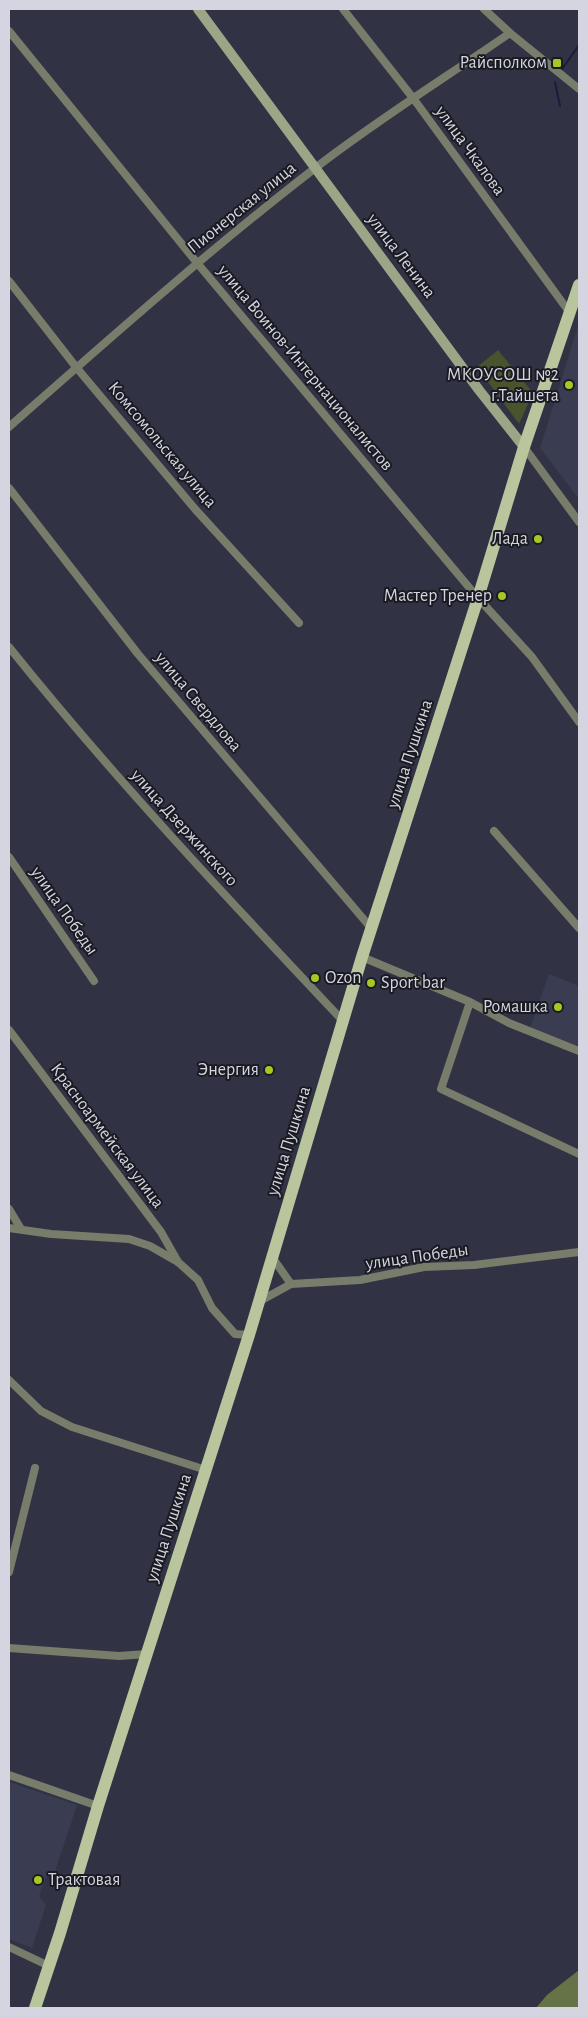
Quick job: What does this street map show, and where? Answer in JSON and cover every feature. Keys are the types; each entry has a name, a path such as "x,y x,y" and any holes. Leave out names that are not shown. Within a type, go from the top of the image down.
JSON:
{"main road":[{"name":"улица Ленина","path":"198,9 479,390 524,447"},
{"name":"улица Пушкина","path":"35,2008 249,1335 362,958 478,598 524,447 579,285"}],"street":[{"name":"улица Чкалова","path":"343,9 413,98 570,313"},
{"path":"484,9 510,33 579,89"},
{"name":"улица Воинов-Интернационалистов","path":"9,32 198,264 478,598 532,657 579,722"},
{"name":"Пионерская улица","path":"9,427 76,367 315,168 413,98 510,33"},
{"name":"Комсомольская улица","path":"9,281 76,367 195,509 299,623"},
{"name":"улица Ленина","path":"524,447 579,522"},
{"name":"улица Свердлова","path":"9,488 138,654 372,929"},
{"name":"улица Дзержинского","path":"9,647 48,696 204,875 344,1022"},
{"path":"494,831 579,928"},
{"name":"улица Победы","path":"9,857 94,981"},
{"path":"362,958 470,1002 509,1023 579,1051"},
{"path":"470,1002 441,1089 579,1154"},
{"name":"Красноармейская улица","path":"9,1030 161,1232 178,1262"},
{"path":"9,1209 21,1229"},
{"path":"9,1228 51,1234 129,1239 150,1246 178,1262 198,1280 220,1320 235,1334 249,1335"},
{"name":"улица Победы","path":"291,1284 360,1280 424,1268 474,1265 579,1252"},
{"path":"259,1301 291,1284 272,1257"},
{"path":"9,1380 41,1411 72,1427 206,1470"},
{"path":"9,1572 35,1468"},
{"path":"9,1648 119,1656 148,1654"},
{"path":"9,1775 98,1806"},
{"path":"9,1947 49,1966"}],"shaded area":[{"name":"МКОУСОШ №2 г.Тайшета","path":"579,323 579,499 540,448"},
{"name":"Ромашка","path":"549,974 579,986 579,1046 530,1028"},
{"path":"9,1782 77,1805 55,1871 49,1870 39,1896 46,1905 32,1948 9,1939"}],"green space":[{"path":"498,350 533,393 519,424 477,367"},
{"path":"579,1970 579,2008 536,2008 547,1995"}],"waterway":[{"path":"562,69 579,45"},
{"path":"555,82 560,106"}],"place":[{"name":"Райсполком","path":"557,63"},
{"name":"МКОУСОШ №2 г.Тайшета","path":"569,385"},
{"name":"Лада","path":"538,539"},
{"name":"Мастер Тренер","path":"502,596"},
{"name":"Ozon","path":"315,978"},
{"name":"Sport bar","path":"371,983"},
{"name":"Ромашка","path":"558,1007"},
{"name":"Энергия","path":"269,1070"},
{"name":"Трактовая","path":"38,1880"}]}
